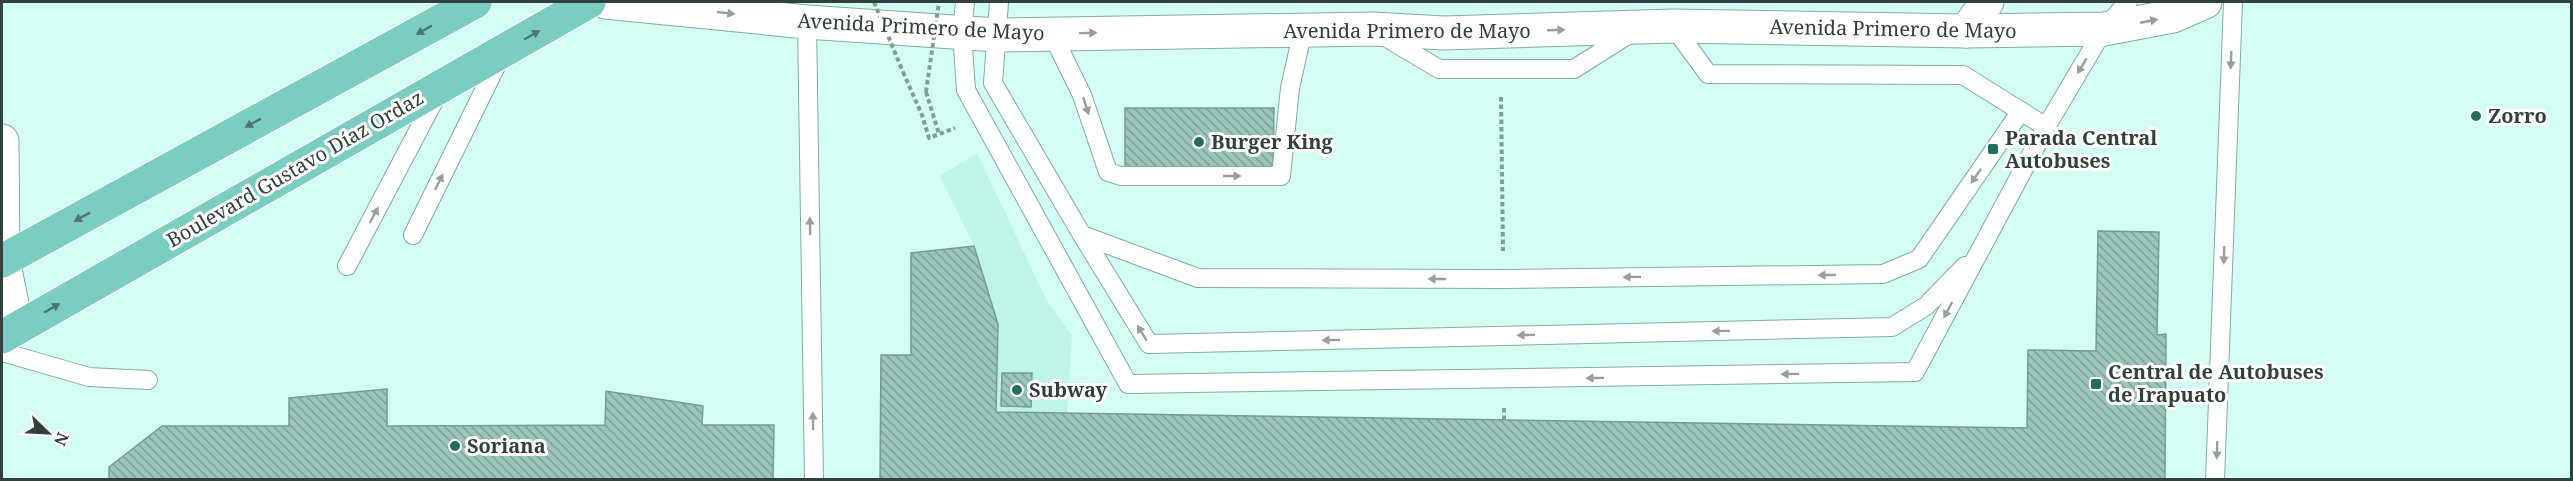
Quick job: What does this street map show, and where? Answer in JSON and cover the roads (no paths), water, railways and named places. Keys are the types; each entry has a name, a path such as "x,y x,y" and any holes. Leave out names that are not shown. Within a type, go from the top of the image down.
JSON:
{"main road":[{"path":"2,260 475,2"},
{"name":"Boulevard Gustavo Díaz Ordaz","path":"7,339 589,2"}],"street":[{"name":"Avenida Primero de Mayo","path":"605,2 807,21 964,17 997,34 1373,29 1444,33 1673,26 1965,31 2104,29 2173,16 2205,2"},
{"path":"1965,31 1987,2"},
{"path":"2,141 2,260 7,339"}],"lane":[{"path":"999,2 993,83 1149,344 1892,327 1926,306 1981,249"},
{"path":"964,17 966,90 1128,384 1504,380 1916,372 2046,127 2104,29 2128,2"},
{"path":"2216,480 2233,2"},
{"path":"807,21 814,480"},
{"path":"1673,26 1708,74 1963,75 2046,127"},
{"path":"1373,29 1439,69 1574,69 1640,28"},
{"path":"1052,34 1082,95 1108,172 1121,176 1281,176 1290,88 1303,30"},
{"path":"413,235 503,51"},
{"path":"346,266 441,87"},
{"path":"1082,235 1198,278 1503,279 1883,274 1919,259 2021,111"},
{"path":"7,339 89,377 148,381"}],"place":[{"name":"Zorro","path":"2476,116"},
{"name":"Burger King","path":"1199,142"},
{"name":"Parada Central Autobuses","path":"1993,149"},
{"name":"Central de Autobuses de Irapuato","path":"2096,384"},
{"name":"Subway","path":"1017,390"},
{"name":"Soriana","path":"455,446"}]}
